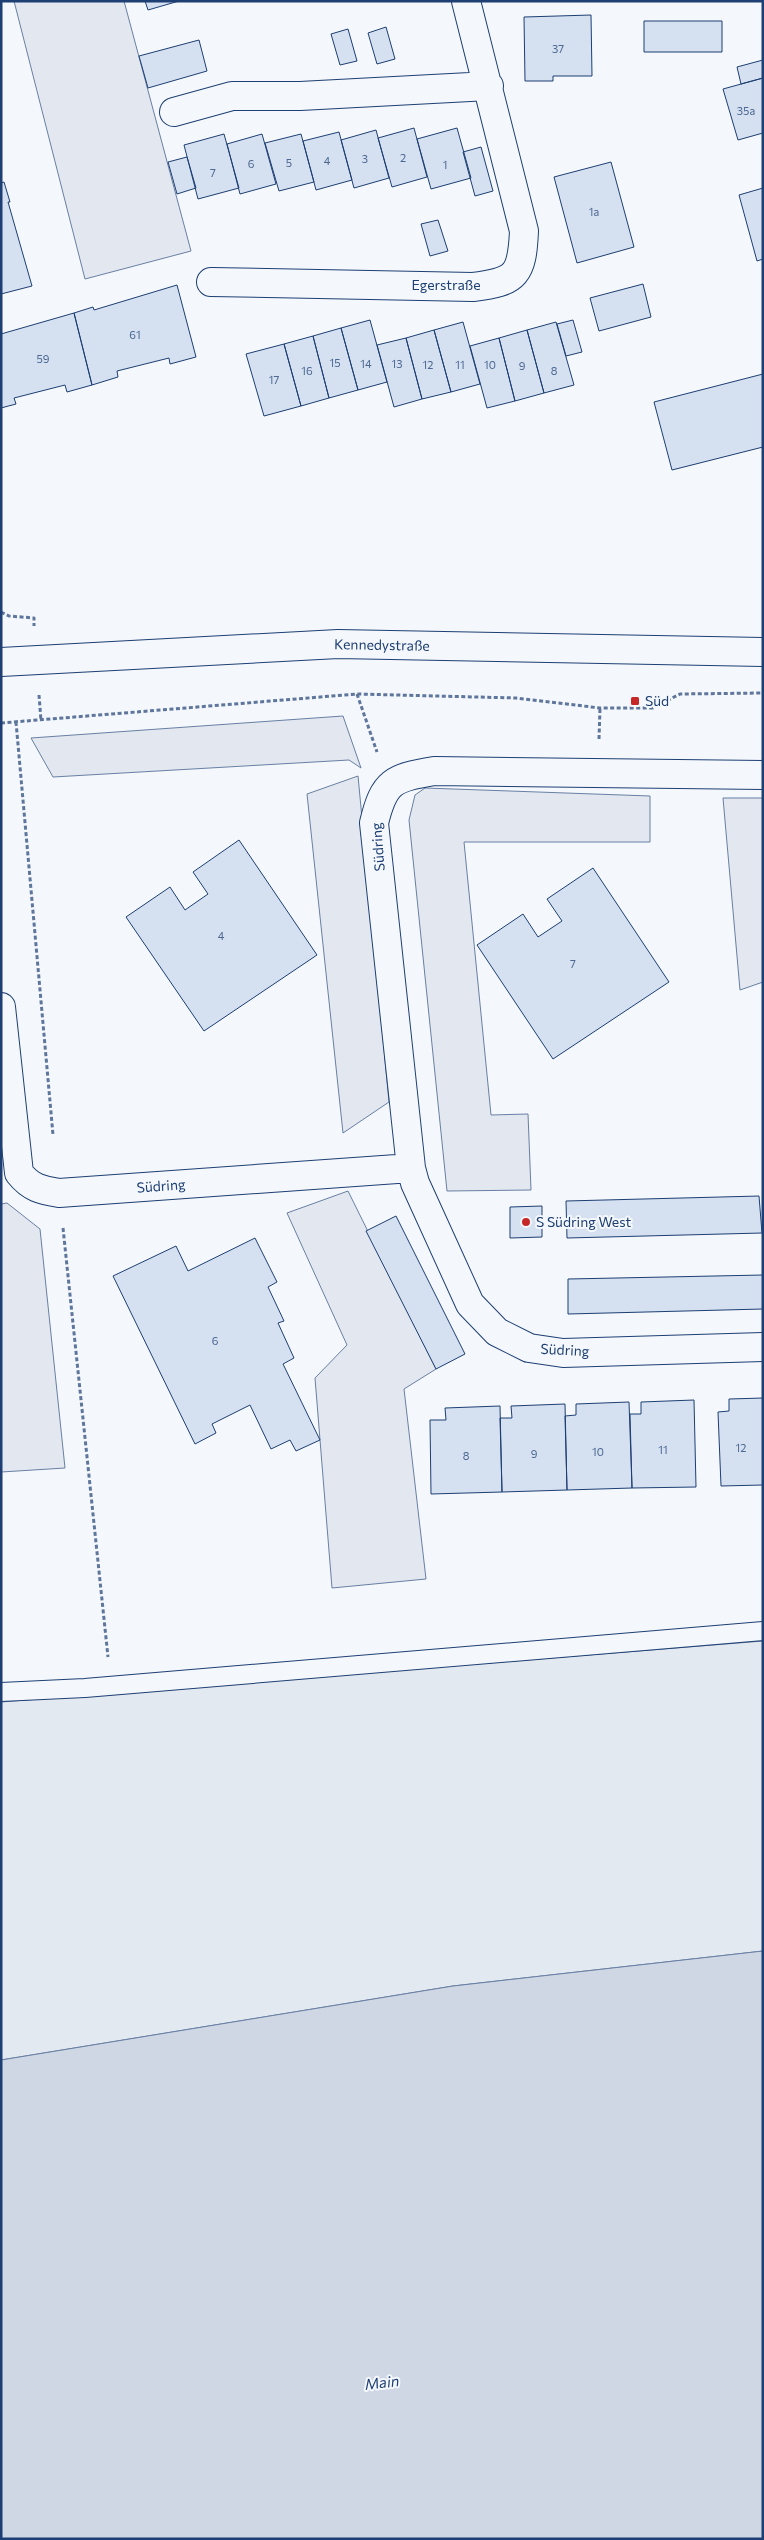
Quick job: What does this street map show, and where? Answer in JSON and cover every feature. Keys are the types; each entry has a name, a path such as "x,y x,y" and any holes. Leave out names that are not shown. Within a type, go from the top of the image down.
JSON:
{"street":[{"name":"Egerstraße","path":"211,282 473,287 506,280 517,270 523,259 524,231 489,86 466,1"},
{"path":"174,112 232,96 300,96 489,86"},
{"name":"Kennedystraße","path":"1,662 338,644 763,652"},
{"path":"388,786 408,775 434,771 763,775"},
{"name":"Südring","path":"388,786 379,801 374,823 411,1168 470,1304 497,1332 529,1348 563,1353 763,1348"},
{"name":"Südring","path":"1,1006 19,1173 27,1184 39,1190 60,1193 411,1168"}],"lane":[{"path":"1,1692 110,1685 763,1631"}],"path":[{"path":"1,612 9,616 34,618"},
{"path":"1,723 358,694 516,698 600,708 653,708 680,694 763,693"},
{"path":"358,694 388,786"},
{"path":"16,722 60,1193 110,1685"}],"shaded area":[{"path":"14,1 124,1 191,251 85,279"},
{"path":"343,716 361,768 349,760 53,777 31,738"},
{"path":"358,776 389,1102 343,1133 307,794"},
{"path":"425,788 650,796 650,842 464,842 491,1115 528,1114 531,1190 447,1191 409,820 415,795"},
{"path":"723,798 763,798 763,982 740,990"},
{"path":"348,1191 436,1369 404,1389 426,1579 332,1588 315,1378 347,1345 287,1213"},
{"path":"7,1203 40,1229 65,1468 1,1472 1,1204"},
{"path":"763,1641 763,1951 453,1986 1,2060 1,1702"}],"water":[{"name":"Main","path":"763,1951 763,2539 1,2539 1,2060 453,1986"}],"building":[{"path":"145,1 179,1 148,10"},
{"path":"591,15 592,76 553,76 553,81 525,81 524,17"},
{"path":"644,21 722,21 722,52 644,52"},
{"path":"386,27 395,59 377,64 368,33"},
{"path":"348,29 357,61 340,65 331,34"},
{"path":"199,40 207,71 148,88 139,56"},
{"path":"763,60 763,78 741,84 737,67"},
{"path":"763,78 763,133 738,140 723,89"},
{"path":"414,128 427,177 392,187 378,138"},
{"path":"457,128 471,178 431,189 417,139"},
{"path":"376,130 389,178 354,188 341,140"},
{"path":"339,132 352,180 316,190 303,141"},
{"path":"224,134 239,188 198,199 184,145"},
{"path":"262,134 276,184 240,194 227,144"},
{"path":"301,134 314,182 279,191 265,143"},
{"path":"481,147 493,191 475,196 463,152"},
{"path":"187,157 196,188 177,194 168,162"},
{"path":"611,162 634,247 577,263 554,177"},
{"path":"4,182 32,286 1,294 1,183"},
{"path":"763,188 763,259 757,261 739,195"},
{"path":"438,220 448,251 430,256 421,224"},
{"path":"643,284 651,317 599,331 590,298"},
{"path":"177,285 196,357 170,364 169,358 117,371 118,377 92,385 74,313 93,307 94,310"},
{"path":"74,313 92,385 67,392 65,385 14,398 16,404 1,408 1,334"},
{"path":"370,320 387,382 358,390 341,328"},
{"path":"573,320 582,352 566,356 557,324"},
{"path":"463,322 480,384 451,392 434,330"},
{"path":"556,322 574,385 544,393 527,330"},
{"path":"341,328 358,390 329,398 313,336"},
{"path":"434,330 451,392 422,399 406,338"},
{"path":"527,330 544,393 515,401 499,338"},
{"path":"313,336 329,398 301,406 284,344"},
{"path":"406,338 422,399 394,407 377,345"},
{"path":"499,338 515,401 487,408 470,346"},
{"path":"284,344 301,406 264,416 246,354"},
{"path":"763,374 763,447 672,470 654,402"},
{"path":"239,840 317,955 204,1031 126,917 170,887 185,910 208,894 193,872"},
{"path":"593,868 669,982 553,1059 477,945 523,914 538,937 562,921 547,899"},
{"path":"759,1196 762,1233 567,1238 566,1201"},
{"name":"S Südring West","path":"542,1206 542,1237 510,1238 510,1207"},
{"path":"396,1216 465,1354 436,1369 366,1231"},
{"path":"255,1238 277,1282 268,1287 284,1321 278,1323 294,1358 283,1364 320,1440 296,1451 290,1440 271,1449 250,1405 212,1424 216,1433 195,1444 113,1276 176,1246 188,1271"},
{"path":"763,1275 763,1309 568,1314 568,1279"},
{"path":"763,1398 763,1485 721,1486 718,1412 729,1411 729,1399"},
{"path":"694,1400 696,1487 632,1488 630,1414 641,1414 641,1402"},
{"path":"629,1402 632,1488 567,1490 565,1416 576,1415 576,1404"},
{"path":"565,1404 567,1490 502,1492 500,1418 512,1418 511,1406"},
{"path":"500,1406 502,1492 431,1494 430,1420 446,1420 445,1408"}],"place":[{"name":"Süd","path":"635,701"},
{"name":"S Südring West","path":"526,1222"}]}
